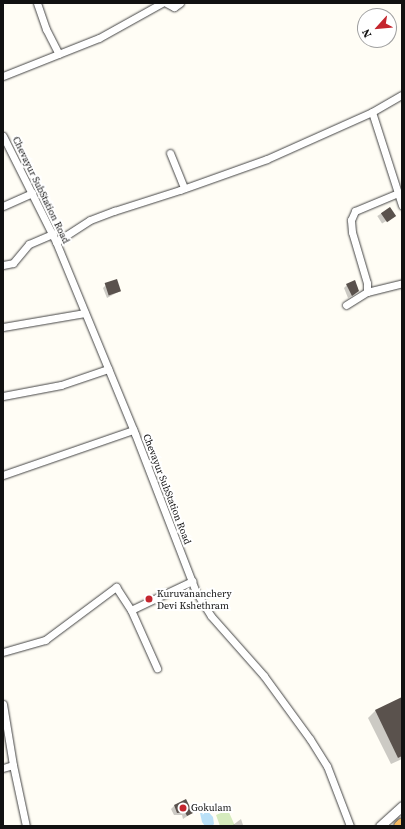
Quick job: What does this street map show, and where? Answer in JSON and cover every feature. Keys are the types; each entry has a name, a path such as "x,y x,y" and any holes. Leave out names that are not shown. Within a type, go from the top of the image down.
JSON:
{"highway":[{"path":"399,826 402,823"}],"street":[{"path":"37,3 46,29 59,54"},
{"path":"3,76 99,38 162,3"},
{"path":"166,3 174,7 180,3"},
{"path":"56,242 90,220 267,159 372,112 402,95"},
{"path":"372,112 402,205"},
{"name":"Chevayur SubStation Road","path":"3,136 53,234 133,430 196,592 211,616 264,676 310,739 327,766 350,826"},
{"path":"170,152 184,187"},
{"path":"367,292 367,283 352,232 351,220 355,211 398,193"},
{"path":"3,206 32,194"},
{"path":"3,265 13,263 29,244 53,234"},
{"path":"346,305 367,292 402,283"},
{"path":"3,327 85,313"},
{"path":"3,396 62,385 108,369"},
{"path":"3,476 133,430"},
{"path":"131,610 192,581"},
{"path":"3,652 44,640 116,587 131,610 158,668"},
{"path":"3,704 13,766 26,826"},
{"path":"3,768 13,766"},
{"path":"380,826 402,806"}],"green space":[{"path":"228,810 235,826 220,826 216,815"}],"water":[{"path":"203,806 213,817 214,824 212,826 205,826 202,822 199,808"}],"building":[{"path":"390,207 396,216 387,222 381,213"},
{"path":"117,279 121,291 109,295 105,283"},
{"path":"355,280 359,291 352,296 346,284"},
{"path":"402,697 402,756 398,758 375,710"},
{"name":"Gokulam","path":"186,799 193,813 187,816 185,812 177,813 174,805"}],"place":[{"name":"Kuruvananchery Devi Kshethram","path":"149,599"},
{"name":"Gokulam","path":"183,808"}]}
